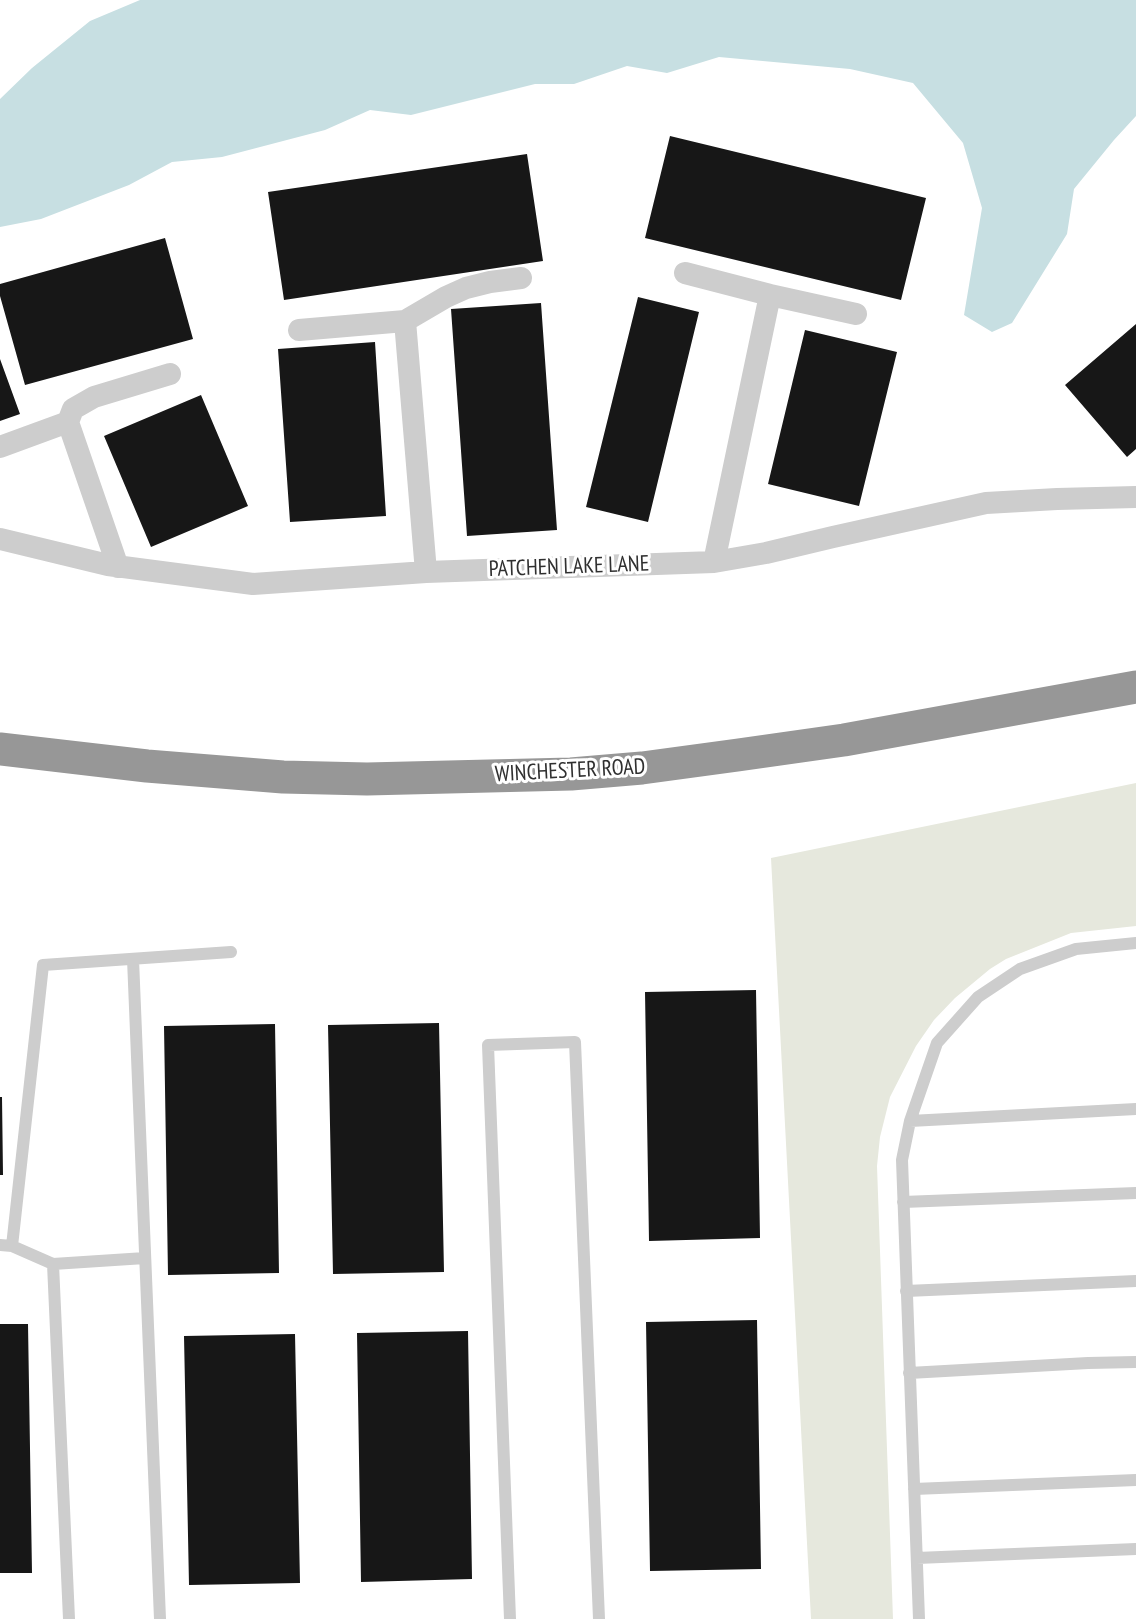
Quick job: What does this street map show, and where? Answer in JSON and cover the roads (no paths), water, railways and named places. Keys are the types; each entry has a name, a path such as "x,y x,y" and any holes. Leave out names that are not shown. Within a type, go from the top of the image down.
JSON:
{"highway":[{"name":"WINCHESTER ROAD","path":"0,749 147,766 283,777 367,779 571,774 642,768 844,740 1136,687"}],"street":[{"path":"685,273 856,314"},
{"path":"299,330 405,321 466,288 521,278"},
{"path":"714,562 770,295"},
{"path":"405,321 426,572"},
{"path":"118,567 68,422 73,409 94,397 170,374"},
{"path":"0,447 68,422"},
{"name":"PATCHEN LAKE LANE","path":"0,539 118,567 253,584 426,572 714,562 766,553 986,504 1136,497"}],"lane":[{"path":"919,1619 902,1160 910,1121 937,1043 978,997 1020,969 1076,949 1136,943"},
{"path":"145,1258 53,1264 6,1245 43,965 231,952"},
{"path":"133,959 160,1619"},
{"path":"510,1619 488,1045 575,1042 599,1619"},
{"path":"910,1121 1136,1109"},
{"path":"903,1202 1136,1193"},
{"path":"53,1264 69,1619"},
{"path":"906,1291 1136,1281"},
{"path":"909,1373 1136,1362"},
{"path":"914,1489 1136,1480"},
{"path":"916,1558 1136,1549"}],"water":[{"path":"140,0 1136,0 1136,116 1074,189 1067,234 1012,323 992,332 964,315 982,208 963,143 913,83 850,69 719,57 667,73 627,66 574,84 535,84 411,115 370,110 325,130 222,157 172,162 129,185 41,219 0,227 0,99 32,68 90,21"}]}
